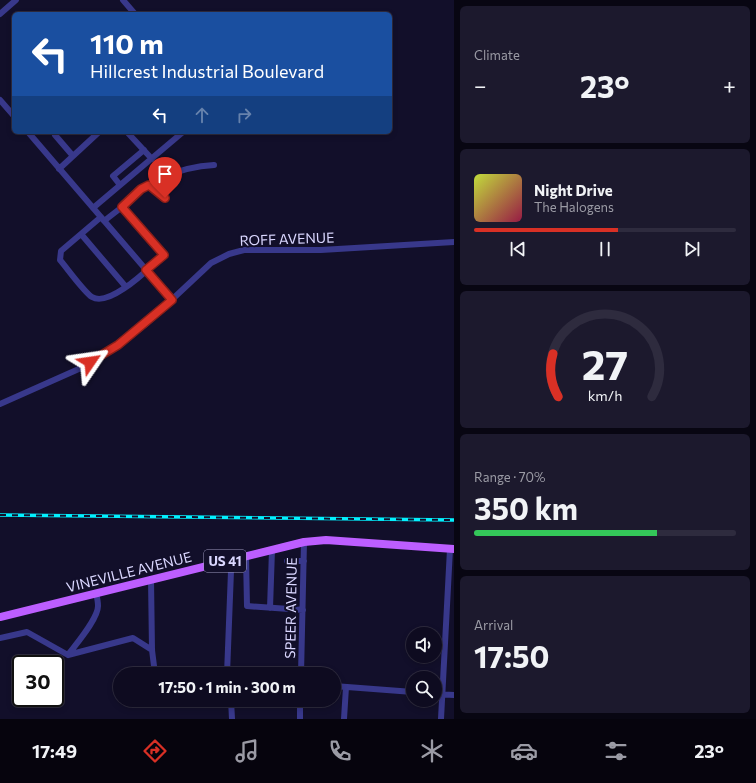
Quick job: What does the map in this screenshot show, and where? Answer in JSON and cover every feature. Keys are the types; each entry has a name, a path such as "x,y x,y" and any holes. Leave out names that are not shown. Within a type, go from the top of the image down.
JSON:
{"main road":[{"name":"VINEVILLE AVENUE","path":"0,617 304,542 333,540 452,549"}],"street":[{"path":"0,14 16,0"},
{"path":"122,0 133,12"},
{"path":"0,100 12,114"},
{"path":"30,134 172,300"},
{"path":"59,169 97,134"},
{"path":"129,134 152,159"},
{"path":"93,208 181,134"},
{"path":"55,135 73,156"},
{"path":"120,185 113,176 144,150"},
{"path":"122,207 164,255 119,293 100,300 92,297 87,292 60,260 61,250 102,219 122,207 141,189 157,180 200,166 214,165"},
{"path":"149,185 165,198"},
{"path":"81,234 126,287"},
{"name":"ROFF AVENUE","path":"0,404 81,368 100,357 147,323 211,263 229,254 244,250 321,250 454,242"},
{"name":"SPEER AVENUE","path":"301,667 304,542"},
{"path":"441,719 451,594 452,549"},
{"path":"270,608 272,550"},
{"path":"246,556 246,606 303,610"},
{"path":"227,667 231,571 229,560"},
{"path":"287,561 304,561"},
{"path":"151,579 152,650 154,667"},
{"path":"68,655 86,632 97,612 99,607 96,593"},
{"path":"0,638 27,632 68,655 133,638 152,650"},
{"path":"341,687 406,691"},
{"path":"344,719 346,687"},
{"path":"443,695 454,695"},
{"path":"231,707 232,719"},
{"path":"300,707 300,719"}],"railway":[{"path":"0,515 454,520"}],"route":[{"path":"90,362 118,345 147,323 172,300 146,270 164,255 122,207 141,189 149,185 165,198"}]}
